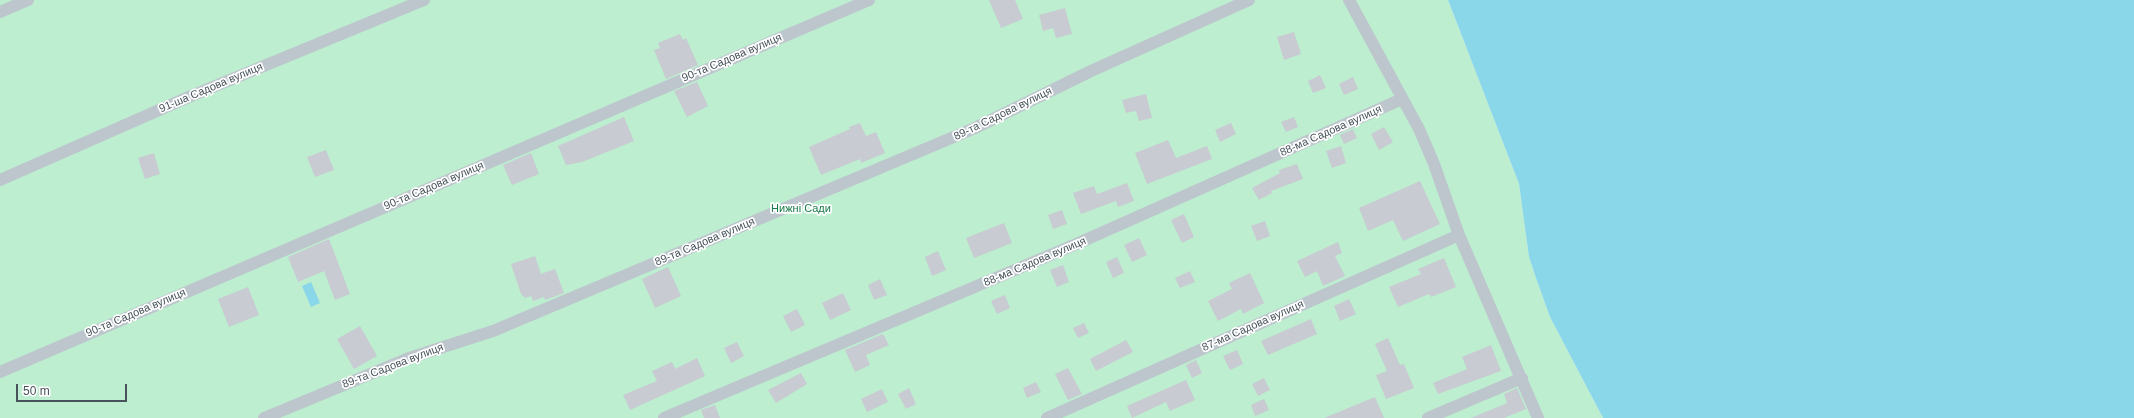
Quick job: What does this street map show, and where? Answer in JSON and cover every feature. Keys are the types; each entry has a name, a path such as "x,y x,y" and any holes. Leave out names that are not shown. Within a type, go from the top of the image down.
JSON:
{"street":[{"path":"0,12 28,0"},
{"name":"91-ша Садова вулиця","path":"0,180 191,96 424,0"},
{"name":"90-та Садова вулиця","path":"0,372 869,0"},
{"name":"89-та Садова вулиця","path":"264,418 409,358 493,331 975,128 1091,71 1249,0"},
{"path":"1348,0 1419,129 1434,164 1459,235 1538,418"},
{"name":"88-ма Садова вулиця","path":"664,418 1074,245 1402,99"},
{"name":"87-ма Садова вулиця","path":"1047,418 1459,235"},
{"path":"1428,418 1522,378"}],"green space":[{"name":"Нижні Сади","path":"0,0 1448,0 1519,184 1529,257 1550,317 1603,418 0,418"}],"water":[{"path":"1448,0 2134,0 2134,418 1603,418 1550,317 1529,257 1519,184"},
{"path":"311,282 320,303 311,307 302,286"}],"building":[{"path":"989,0 1015,0 1023,19 1001,28"},
{"path":"1065,8 1072,34 1056,38 1053,28 1043,31 1039,15"},
{"path":"1294,32 1301,54 1284,60 1277,37"},
{"path":"680,34 683,40 686,38 698,65 666,79 654,50 660,48 658,43"},
{"path":"1320,75 1326,88 1313,93 1308,81"},
{"path":"1353,77 1358,89 1344,95 1339,84"},
{"path":"697,82 708,106 687,117 674,91"},
{"path":"1146,94 1152,118 1139,121 1136,111 1126,113 1122,100"},
{"path":"624,117 634,141 582,162 566,165 558,146"},
{"path":"1294,117 1298,127 1286,132 1281,122"},
{"path":"860,123 866,136 876,132 885,153 861,163 860,159 821,175 809,147"},
{"path":"1231,123 1236,134 1220,142 1215,130"},
{"path":"1384,127 1393,142 1379,150 1371,134"},
{"path":"1353,129 1357,138 1344,144 1340,135"},
{"path":"1168,140 1176,158 1207,146 1212,159 1147,184 1135,153"},
{"path":"1341,146 1346,163 1332,168 1326,151"},
{"path":"326,150 334,170 315,177 307,157"},
{"path":"154,153 160,174 145,179 138,158"},
{"path":"531,153 539,174 512,185 503,165"},
{"path":"1297,164 1303,179 1271,191 1272,193 1259,200 1252,188 1280,173 1279,170"},
{"path":"1420,181 1440,224 1403,241 1393,220 1368,231 1359,208"},
{"path":"1127,183 1134,201 1118,207 1116,201 1081,214 1073,193 1094,186 1097,194"},
{"path":"1062,210 1067,224 1053,229 1048,215"},
{"path":"1184,214 1194,237 1182,243 1171,220"},
{"path":"1265,221 1270,236 1257,241 1251,226"},
{"path":"1004,223 1012,243 974,258 966,238"},
{"path":"1139,238 1147,255 1132,262 1124,245"},
{"path":"329,239 350,294 335,300 324,271 298,282 288,257"},
{"path":"1338,242 1342,253 1335,256 1345,276 1323,286 1317,271 1305,277 1297,261"},
{"path":"938,251 946,270 932,276 925,257"},
{"path":"535,256 541,274 555,269 564,293 545,300 544,297 533,301 531,296 525,298 521,294 511,264"},
{"path":"1117,257 1124,273 1113,278 1106,262"},
{"path":"1444,258 1456,287 1431,297 1429,294 1398,307 1389,287 1421,274 1418,269"},
{"path":"1063,265 1069,282 1057,287 1050,270"},
{"path":"668,267 681,296 655,308 642,279"},
{"path":"1190,271 1195,282 1180,288 1175,278"},
{"path":"1250,273 1264,303 1243,314 1241,309 1218,321 1208,301 1232,289 1229,283"},
{"path":"880,279 887,295 874,300 868,285"},
{"path":"248,287 259,315 229,327 218,299"},
{"path":"843,293 851,310 830,320 822,303"},
{"path":"1005,295 1010,308 997,314 991,301"},
{"path":"1349,299 1356,314 1340,321 1334,306"},
{"path":"797,309 805,325 791,332 783,316"},
{"path":"1311,319 1317,334 1268,355 1261,341"},
{"path":"1084,323 1089,333 1078,338 1073,328"},
{"path":"360,326 377,356 354,369 337,339"},
{"path":"883,334 889,345 866,355 870,365 855,372 845,350"},
{"path":"1388,338 1400,365 1404,364 1414,388 1386,399 1376,375 1387,371 1375,344"},
{"path":"1126,340 1133,352 1096,371 1090,359"},
{"path":"737,342 744,356 731,363 724,348"},
{"path":"1491,345 1501,371 1438,394 1433,383 1467,369 1462,357"},
{"path":"1237,350 1243,364 1230,370 1223,356"},
{"path":"697,358 705,376 630,410 623,395 657,381 652,371 672,362 675,369"},
{"path":"1196,360 1202,373 1192,378 1186,365"},
{"path":"1068,368 1082,394 1068,400 1055,374"},
{"path":"801,373 807,384 776,403 768,390"},
{"path":"1264,378 1270,390 1258,396 1252,384"},
{"path":"1186,380 1195,400 1170,411 1166,402 1132,418 1127,406"},
{"path":"1036,382 1041,392 1027,398 1023,388"},
{"path":"909,388 916,404 906,409 898,394"},
{"path":"1517,388 1526,409 1504,418 1471,418 1507,403 1504,394"},
{"path":"882,389 888,402 867,412 861,399"},
{"path":"1375,397 1384,418 1324,418"},
{"path":"1264,399 1269,410 1255,416 1251,405"},
{"path":"715,405 720,418 704,418 701,410"}]}
